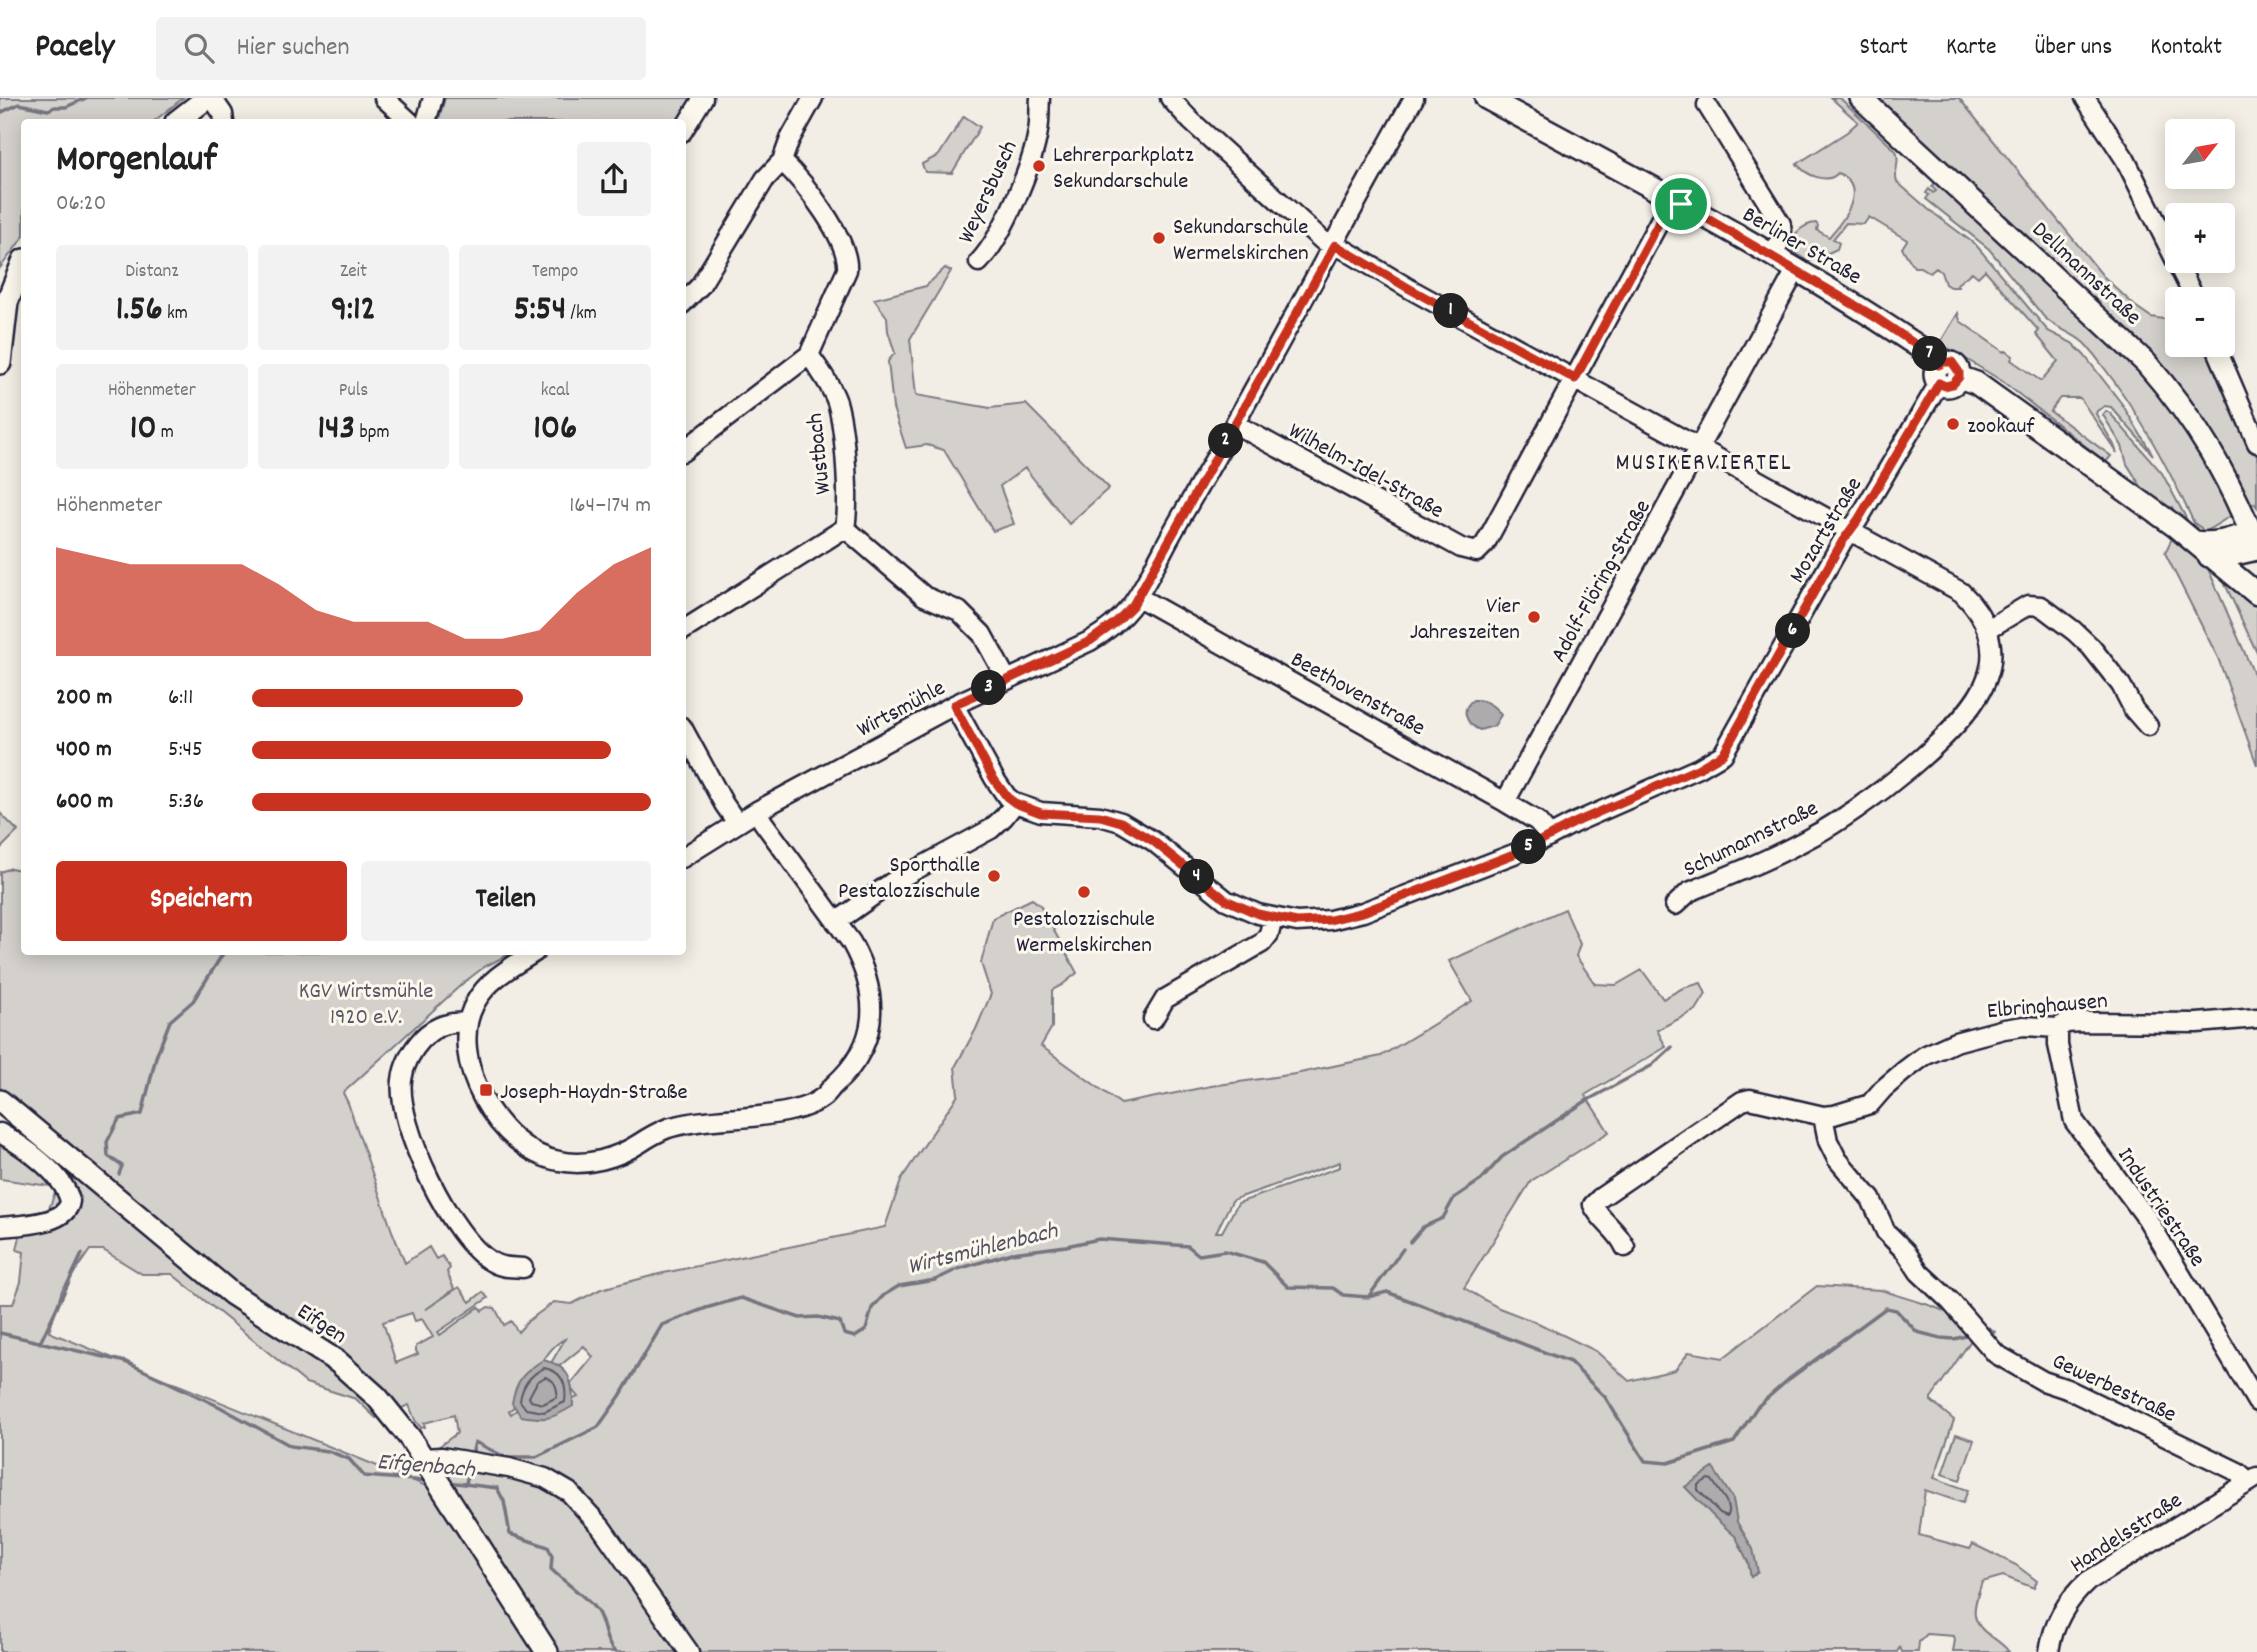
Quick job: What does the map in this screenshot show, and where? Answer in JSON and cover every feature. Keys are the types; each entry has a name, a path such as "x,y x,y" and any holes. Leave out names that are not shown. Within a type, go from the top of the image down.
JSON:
{"main road":[{"path":"180,119 209,98"},
{"name":"Berliner Straße","path":"1486,98 1672,198 1883,322 1931,355 1946,375 1976,383 2022,415 2202,549 2257,594"},
{"name":"Dellmannstraße","path":"1861,98 2136,353 2176,397 2221,467 2256,540"},
{"path":"0,363 7,302 21,267"},
{"path":"2202,549 2226,556 2256,540"},
{"name":"Eifgen","path":"0,1101 232,1294 338,1362 392,1414 426,1462 547,1652"}],"street":[{"path":"209,98 223,114 224,119"},
{"path":"384,98 407,119"},
{"path":"427,119 433,98"},
{"path":"686,126 703,98"},
{"path":"686,300 700,286 765,179 782,161 790,139 813,98"},
{"name":"Weyersbusch","path":"979,262 991,249 1030,162 1038,131 1040,98"},
{"path":"1170,98 1191,121 1322,240 1961,592 1980,613 1988,629 2028,605 2041,606 2091,647 2122,685 2134,710 2148,726"},
{"name":"Wirtsmühle","path":"686,855 757,811 954,705 1098,636 1123,617 1138,597 1236,424 1414,98"},
{"path":"2085,98 2124,159 2189,287"},
{"path":"1707,105 1781,224 1782,236 1773,256"},
{"path":"686,449 809,355 842,285 848,261 838,236 796,175 782,161"},
{"path":"1575,379 1672,198"},
{"name":"Adolf-Flöring-Straße","path":"1505,802 1796,270"},
{"name":"Wustbach","path":"809,355 836,401 843,432 845,528"},
{"path":"2220,357 2257,443"},
{"name":"Mozartstraße","path":"1015,803 1041,813 1100,816 1121,822 1153,841 1226,900 1273,918 1314,922 1363,912 1519,852 1699,768 1723,754 1850,531 1946,375"},
{"name":"Wilhelm-Idel-Straße","path":"1236,424 1461,548 1477,552 1485,544 1575,379"},
{"path":"686,628 845,528 924,596 959,611 982,634 1007,680"},
{"name":"Beethovenstraße","path":"1138,597 1505,802 1537,821 1550,836"},
{"name":"Schumannstraße","path":"1675,905 1689,892 1810,838 1835,823 1932,748 1975,703 1983,689 1991,660 1988,629"},
{"path":"836,922 891,883 991,829 1015,803 993,778 954,705"},
{"path":"686,734 737,823"},
{"path":"530,955 505,970 474,1004 467,1023 465,1041 474,1074 500,1126 515,1141 543,1157 557,1161 589,1162 607,1158 657,1133 682,1125 793,1110 823,1097 859,1056 868,1035 873,1010 870,990 860,957 757,811"},
{"path":"1153,1019 1165,999 1262,943 1269,934 1273,918"},
{"name":"Elbringhausen","path":"1625,1247 1620,1235 1595,1211 1593,1205 1733,1105 1750,1099 1823,1116 1859,1108 1870,1104 1883,1089 1914,1063 1937,1049 2004,1029 2024,1026 2058,1028 2066,1023 2082,1022 2197,1023 2257,1018"},
{"path":"467,1023 456,1022 437,1028 411,1052 402,1079 401,1095 417,1152 427,1175 464,1236 493,1263 523,1268"},
{"name":"Industriestraße","path":"2058,1028 2058,1045 2074,1121 2146,1217 2257,1402"},
{"name":"Gewerbestraße","path":"1823,1116 1832,1149 1875,1206 1886,1231 1906,1252 1919,1272 1940,1290 1996,1354 2023,1370 2253,1479"},
{"path":"0,1133 22,1146 45,1165 66,1189 70,1201 67,1212 57,1218 0,1227"},
{"path":"426,1462 441,1457 509,1468 545,1478 569,1492 601,1527 689,1652"},
{"name":"Handelsstraße","path":"2049,1652 2054,1631 2064,1609 2088,1581 2253,1479"}],"green space":[{"path":"0,98 183,98 157,119 21,119 21,240 0,268"},
{"path":"445,98 696,98 684,119 439,119"},
{"path":"1831,98 1840,98 1896,151 1897,182 1976,245 2048,331 2072,343 2084,355 2122,404 2153,455 2111,407 2105,406 2096,414 2117,453 2080,398 2060,398 2050,411 2111,456 2106,462 2002,381 1940,343 1958,313 1960,321 2013,356 2011,360 2041,381 2058,361 2036,334 2039,331 1985,270 1978,277 1972,272 1957,284 1958,287 1950,287 1945,284 1941,272 1936,268 1930,273 1920,267 1914,267 1902,248 1907,240 1869,217 1864,224 1846,223 1833,239 1839,243 1837,249 1808,262 1790,249 1794,235 1811,224 1816,223 1817,230 1829,237 1851,204 1852,187 1847,179 1838,173 1828,178 1817,177 1797,164 1858,122"},
{"path":"1872,98 1959,98 2103,276 2135,306 2151,317 2165,319 2165,357 2214,357 2257,455 2257,507 2254,503 2251,504 2221,447 2184,394"},
{"path":"964,116 980,127 952,173 925,172 922,164 939,155"},
{"path":"1935,182 1957,202 1980,217 2150,378 2214,474 2232,515 2203,533 2194,523 2142,424 2097,359 2079,339 2044,317 1989,249 1926,199 1929,189 1933,193 1936,191 1932,187"},
{"path":"945,268 951,271 910,339 916,395 990,408 1026,404 1109,488 1069,524 1025,468 1000,486 1014,524 993,531 944,450 927,445 906,448 893,408 888,361 895,353 887,317 874,299 926,286"},
{"path":"2106,411 2162,473 2186,518 2257,681 2257,765 2218,658 2165,553 2172,538 2195,556 2172,507 2167,507 2144,491 2127,464 2122,446 2103,415"},
{"path":"2220,573 2257,601 2257,653"},
{"path":"0,813 18,831 0,849"},
{"name":"KGV Wirtsmühle 1920 e.V.","path":"11,868 21,870 21,955 507,955 484,967 462,984 343,1093 405,1263 429,1247 436,1259 442,1256 450,1268 447,1272 454,1289 425,1310 459,1287 470,1302 483,1292 488,1298 438,1332 440,1335 479,1307 482,1311 488,1307 495,1308 504,1325 511,1321 518,1332 554,1302 572,1304 601,1289 659,1274 885,1227 902,1178 958,1095 955,1067 991,994 981,963 993,918 1032,899 1040,905 1077,973 1052,990 1052,1027 1041,1046 1121,1104 1381,1056 1472,1001 1449,961 1565,909 1580,944 1576,956 1595,984 1616,985 1642,970 1663,999 1683,988 1701,983 1706,994 1696,1010 1657,1030 1666,1047 1585,1095 1609,1132 1531,1181 1464,1288 1499,1308 1596,1351 1629,1381 1675,1370 1689,1352 1723,1358 1817,1286 1881,1290 1953,1315 1974,1336 1931,1398 1931,1401 1954,1420 1934,1478 1968,1490 1963,1503 1925,1490 1919,1535 1970,1549 1973,1544 2016,1565 2037,1581 2034,1588 2003,1576 1982,1582 1975,1606 1976,1619 1984,1631 2009,1652 1953,1652 1954,1636 1927,1634 1919,1642 1918,1652 1902,1652 1900,1647 1897,1652 554,1652 442,1470 441,1455 437,1448 457,1433 454,1415 424,1423 425,1427 421,1428 409,1405 376,1418 356,1399 306,1383 172,1274 142,1274 103,1250 90,1250 62,1290 49,1332 436,1490 540,1652 0,1652 0,1304 13,1304 21,1282 24,1252 17,1250 21,1231 42,1227 57,1187 0,1179 0,1136 73,1180 0,1087 0,872","holes":["1340,1162 1340,1167 1238,1203 1222,1232 1216,1232 1235,1199","412,1313 415,1321 422,1319 433,1337 416,1346 418,1354 396,1363 383,1322","565,1339 540,1382 584,1346 593,1357 569,1386 578,1397 556,1406 518,1409 511,1414 509,1411 524,1394 549,1352"]},
{"path":"1956,1434 1974,1440 1960,1480 1942,1474"}],"water":[{"path":"1473,700 1485,702 1498,711 1501,715 1494,726 1480,730 1468,721 1466,708"},
{"path":"543,1360 559,1366 568,1376 573,1406 548,1418 521,1416 512,1403 516,1388 526,1373"},
{"path":"1713,1468 1733,1499 1737,1522 1753,1549 1758,1572 1751,1577 1748,1562 1736,1537 1685,1487"}],"waterway":[{"path":"0,113 19,104 48,110 66,107 86,98"},
{"path":"119,1174 122,1166 108,1156 107,1142 119,1119 142,1114 156,1057 170,1021 193,1001 222,955"},
{"path":"1410,1242 1423,1227 1443,1218 1454,1198 1481,1180 1502,1157 1586,1101 1651,1066 1672,1047"},
{"name":"Wirtsmühlenbach","path":"472,1455 475,1442 505,1457 536,1457 598,1427 620,1396 662,1325 706,1308 741,1298 800,1318 818,1317 840,1322 844,1334 855,1337 866,1330 872,1308 884,1295 899,1286 935,1280 958,1269 1012,1253 1099,1239 1188,1246 1199,1255 1225,1251 1263,1262 1288,1287 1333,1288 1343,1295 1368,1297 1387,1292 1570,1362 1605,1397 1645,1461 1668,1463 1734,1442 1757,1407 1789,1379 1886,1308 1896,1310 1917,1332 1941,1338 1966,1336"},
{"path":"1369,1296 1403,1249"},
{"path":"40,1343 82,1254"},
{"name":"Wirtsmühlenbach","path":"1984,1331 1988,1328 1994,1332"},
{"name":"Eifgenbach","path":"0,1333 126,1362 220,1407 291,1446 328,1451 349,1459 364,1476 427,1481"},
{"name":"Wirtsmühlenbach","path":"466,1483 470,1466"},
{"name":"Eifgenbach","path":"448,1482 497,1488 504,1501 510,1534 548,1547 552,1556 551,1569 597,1611 615,1652"}],"place":[{"name":"Lehrerparkplatz Sekundarschule","path":"1039,166"},
{"name":"Sekundarschule Wermelskirchen","path":"1159,238"},
{"name":"zookauf","path":"1953,424"},
{"name":"Vier Jahreszeiten","path":"1534,617"},
{"name":"Sporthalle Pestalozzischule","path":"994,876"},
{"name":"Pestalozzischule Wermelskirchen","path":"1084,892"},
{"name":"Joseph-Haydn-Straße","path":"486,1090"}],"district":[{"name":"MUSIKERVIERTEL","path":"1704,461"}],"route":[{"path":"1672,198 1681,204 1875,317 1931,355 1939,365 1952,362 1959,372 1959,377 1953,384 1945,386 1939,383 1858,520 1842,542 1732,742 1719,758 1574,823 1519,852 1363,912 1314,922 1273,918 1226,900 1153,841 1121,822 1100,816 1041,813 1023,807 1007,797 993,778 954,705 1090,641 1123,617 1133,605 1335,245 1575,379 1672,198"}]}
